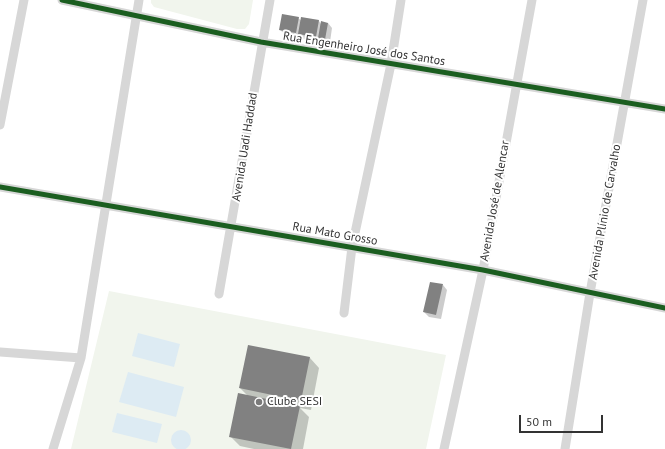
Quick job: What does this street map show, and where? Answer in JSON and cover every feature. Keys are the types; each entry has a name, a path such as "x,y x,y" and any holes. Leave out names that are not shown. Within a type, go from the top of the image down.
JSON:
{"street":[{"path":"0,125 24,0"},
{"name":"Rua Engenheiro José dos Santos","path":"62,0 136,14 261,42 517,83 665,109"},
{"path":"53,449 80,358 107,204 139,0"},
{"name":"Avenida Uadi Haddad","path":"219,294 232,225 261,42 270,0"},
{"path":"344,313 352,247 391,64 401,0"},
{"name":"Avenida José de Alencar","path":"444,449 483,270 532,0"},
{"name":"Avenida Plínio de Carvalho","path":"565,449 590,293 643,0"},
{"name":"Rua Mato Grosso","path":"0,186 232,225 483,270 665,308"},
{"path":"0,352 80,358"}],"shaded area":[{"path":"151,0 253,0 249,24 245,29 237,29 154,7"},
{"name":"Clube SESI","path":"109,291 446,355 426,449 71,449"},
{"path":"138,333 180,344 174,367 132,356"},
{"path":"128,372 184,387 176,417 119,402"},
{"path":"117,413 162,424 157,443 112,432"},
{"path":"181,430 188,433 191,440 188,447 181,450 174,447 171,440 174,433"}],"building":[{"path":"282,14 299,17 296,33 279,30"},
{"path":"301,17 319,20 316,37 298,34"},
{"path":"321,21 328,23 324,45 317,44"},
{"path":"430,282 443,284 436,315 423,312"},
{"path":"248,345 310,357 301,401 239,388"},
{"path":"238,393 300,406 291,449 229,437"}],"cycle path":[{"path":"62,0 261,42 665,109"},
{"path":"0,187 483,270 665,308"}],"place":[{"name":"Clube SESI","path":"259,402"}]}
